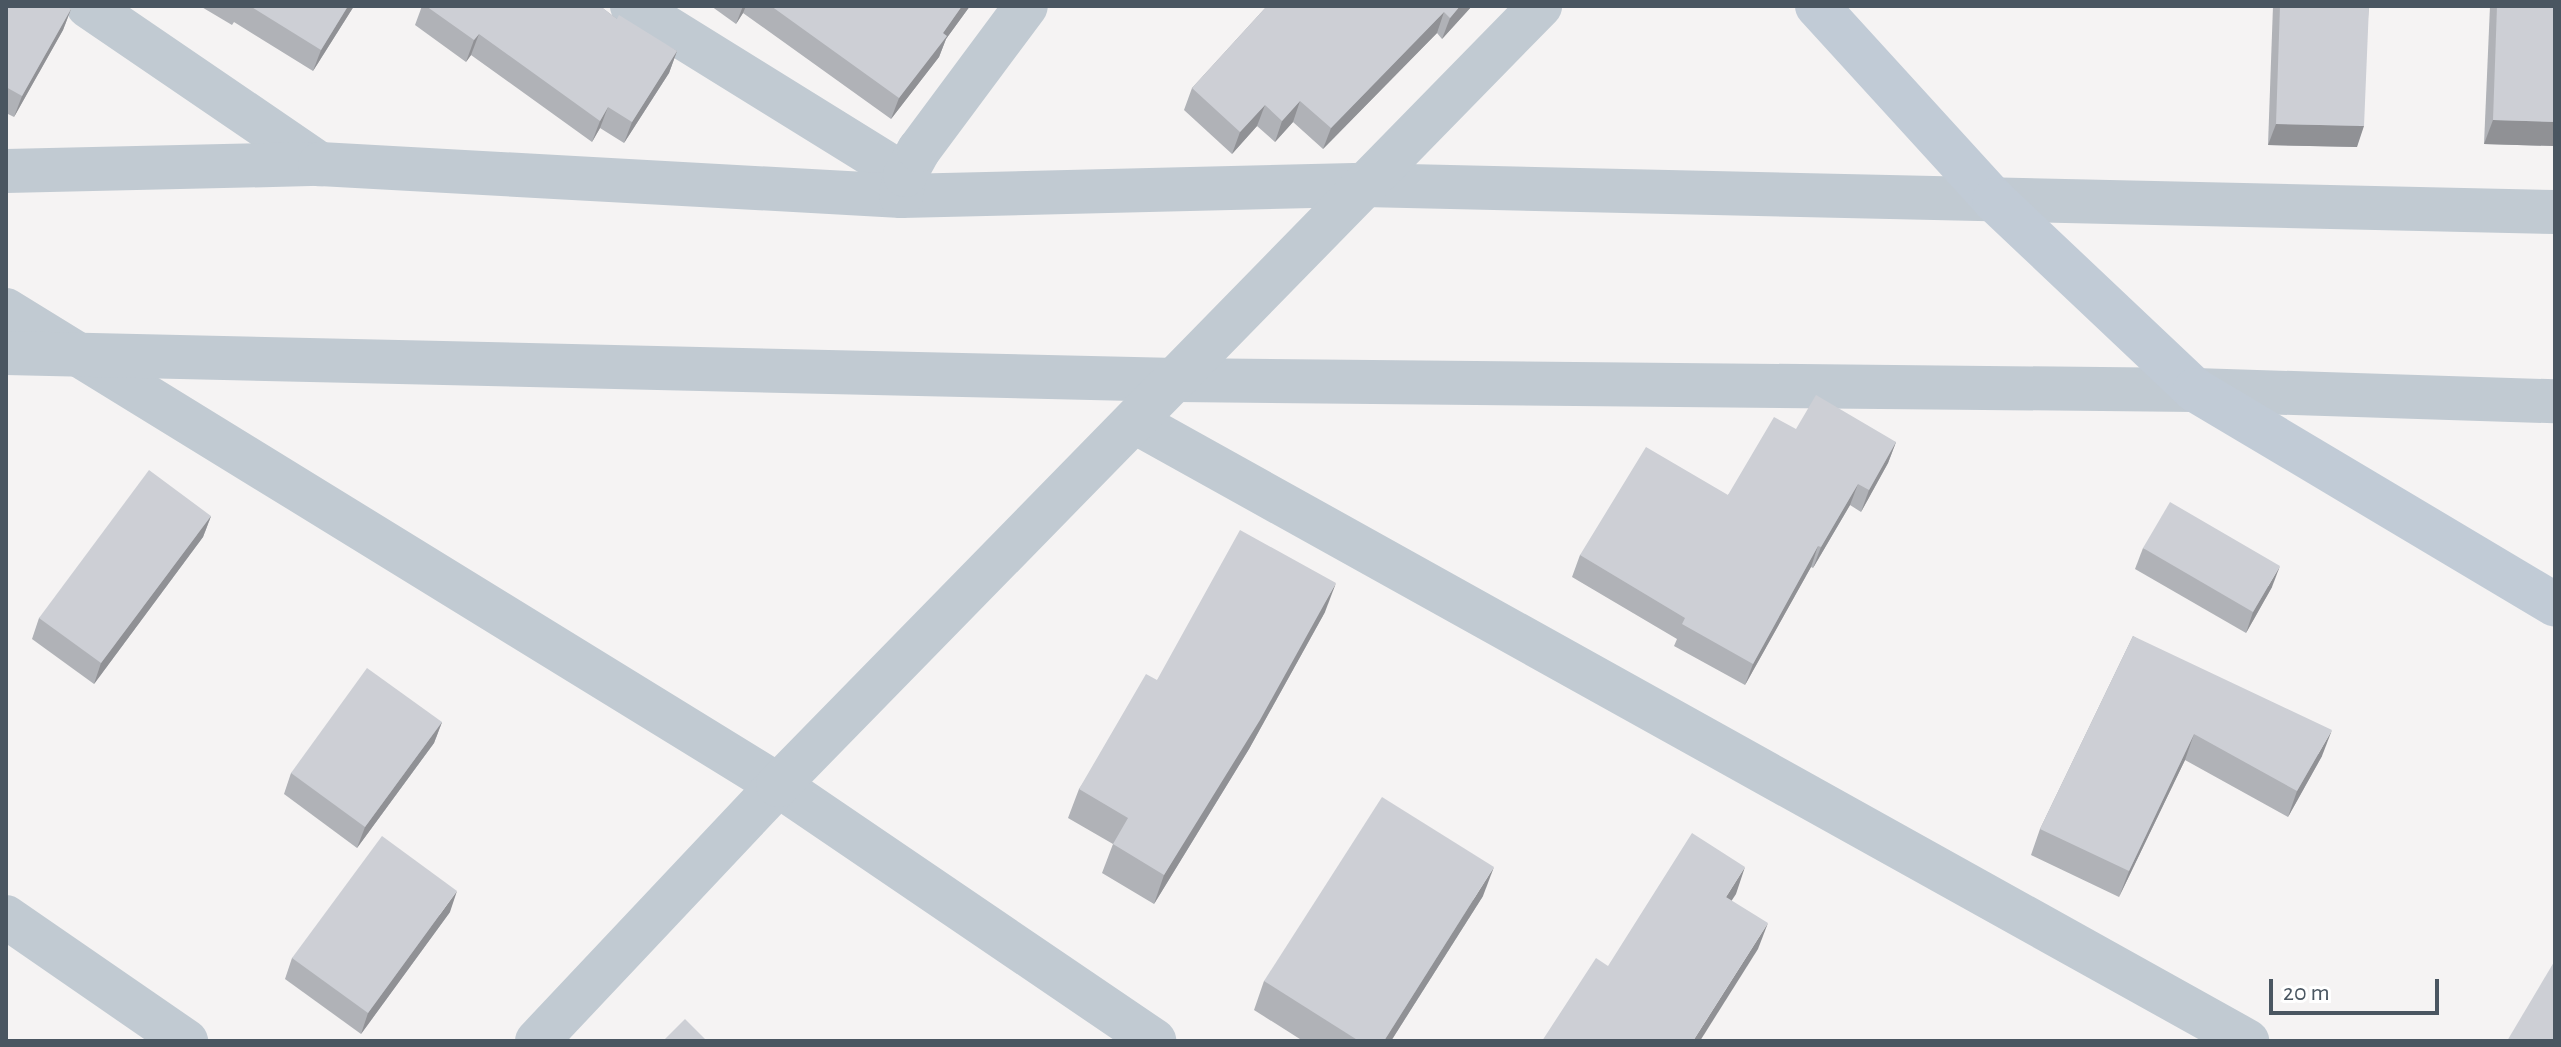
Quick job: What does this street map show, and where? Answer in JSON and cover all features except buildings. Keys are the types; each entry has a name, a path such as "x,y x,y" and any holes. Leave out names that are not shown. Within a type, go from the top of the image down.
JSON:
{"main road":[{"path":"1817,6 1994,200 2195,390 2555,605"}],"street":[{"path":"88,6 320,164"},
{"path":"632,6 903,186"},
{"path":"903,186 919,150 1026,6"},
{"path":"537,1041 778,785 1540,6"},
{"path":"6,171 320,164 903,186 1364,185 2555,212"},
{"path":"6,310 778,785 1133,1036"},
{"path":"6,353 1177,380 2195,390 2555,401"},
{"path":"1135,422 2247,1041"},
{"path":"6,917 157,1033"}]}
